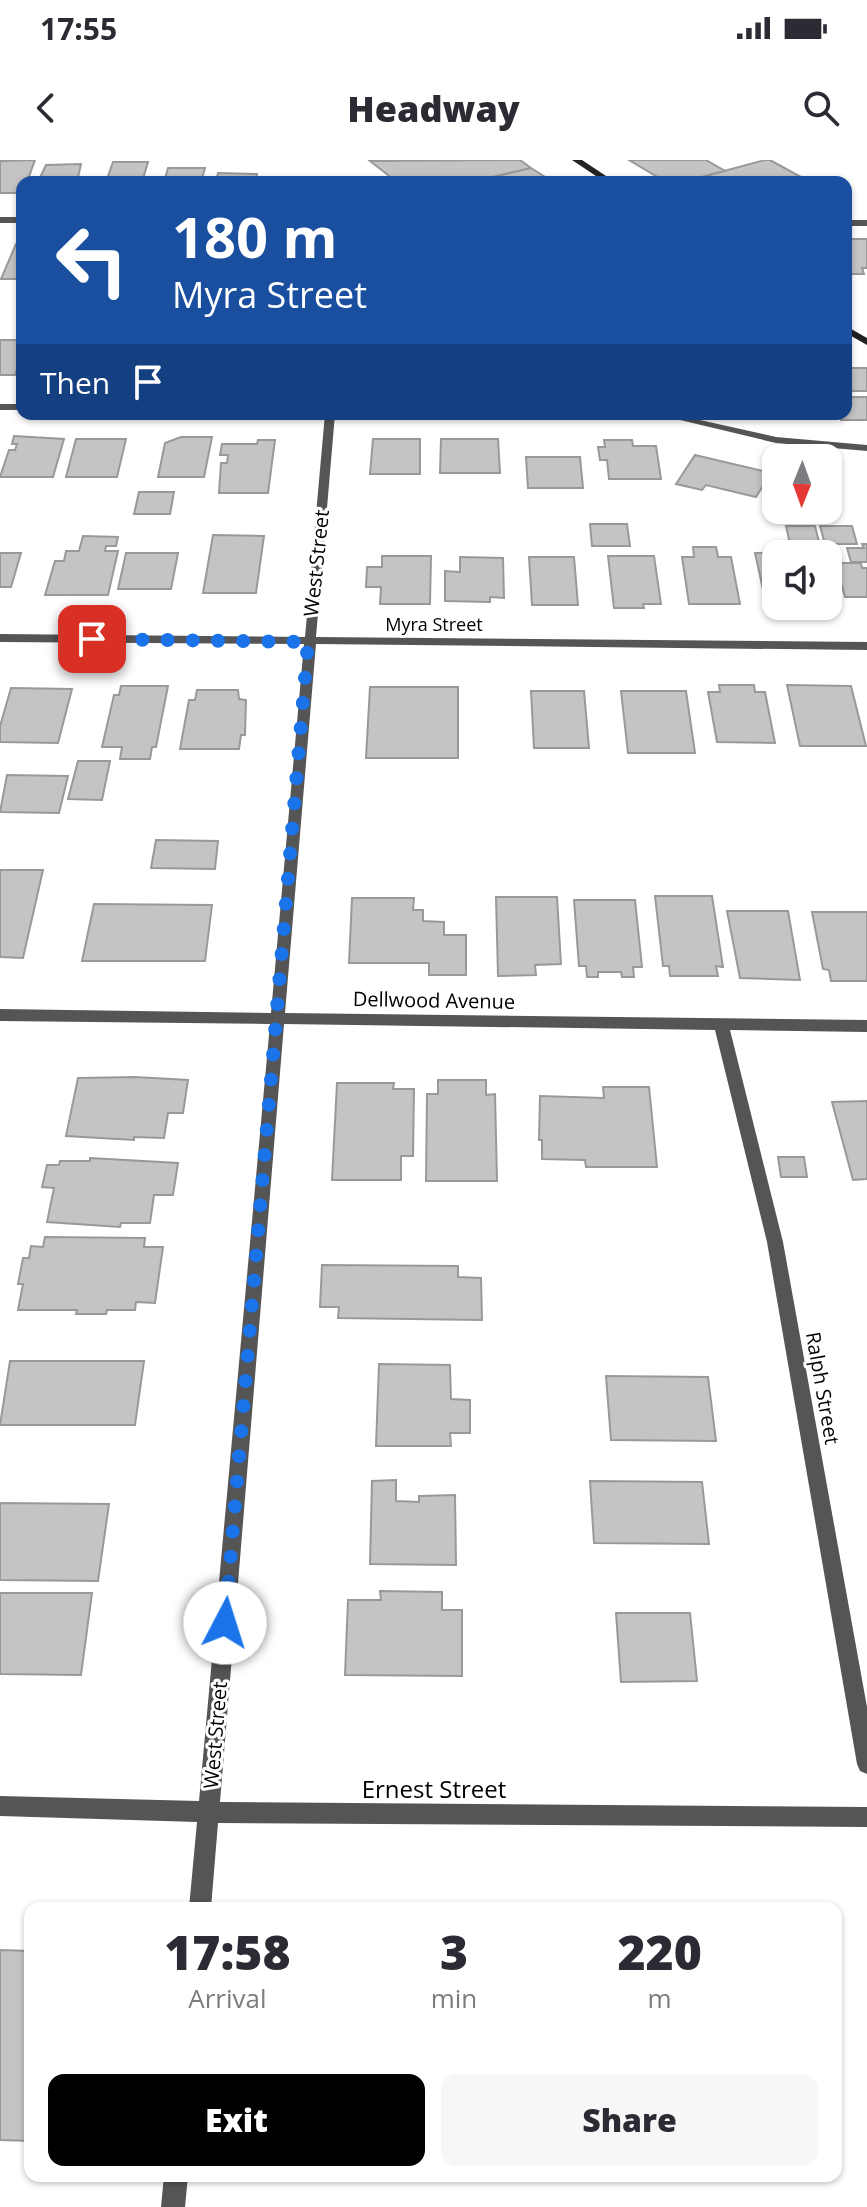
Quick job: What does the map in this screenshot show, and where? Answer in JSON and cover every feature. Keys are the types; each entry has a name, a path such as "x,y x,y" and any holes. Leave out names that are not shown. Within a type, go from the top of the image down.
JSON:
{"main road":[{"path":"576,160 601,176"}],"street":[{"name":"West Street","path":"200,1902 329,420"},
{"path":"687,420 776,440 867,448"},
{"name":"Myra Street","path":"0,638 867,646"},
{"name":"Dellwood Avenue","path":"0,1015 867,1026"},
{"name":"Ralph Street","path":"721,1023 775,1242 867,1764"},
{"name":"Ernest Street","path":"0,1806 208,1812 867,1817"},
{"path":"173,2207 175,2182"}],"building":[{"path":"35,160 29,176 16,176 16,193 0,193 0,161"},
{"path":"520,160 531,168 497,176 389,176 370,161"},
{"path":"629,160 706,160 725,171 706,176 656,176"},
{"path":"765,160 799,176 705,176"},
{"path":"113,162 148,162 144,176 108,176"},
{"path":"81,164 78,176 41,176 46,165"},
{"path":"168,168 205,168 203,176 166,176"},
{"path":"531,168 544,176 497,176"},
{"path":"218,173 257,174 257,176 217,176"},
{"path":"852,239 867,239 867,268 862,268 864,274 852,274"},
{"path":"16,244 16,279 1,279"},
{"path":"0,340 16,340 15,375 0,375"},
{"path":"852,368 867,368 867,391 852,391"},
{"path":"852,397 867,397 867,420 852,420"},
{"path":"14,436 64,439 53,477 0,477 9,450 15,450 17,444 12,444"},
{"path":"181,437 212,437 204,477 158,477 165,443"},
{"path":"76,439 126,439 117,477 66,477"},
{"path":"373,439 420,439 420,474 370,474"},
{"path":"441,439 498,439 500,473 440,473"},
{"path":"258,440 275,440 268,493 219,493 221,463 227,463 228,455 220,455 222,444 257,444"},
{"path":"604,440 632,440 633,446 656,446 661,479 609,479 607,460 600,460 598,447 605,447"},
{"path":"695,455 762,471 762,487 756,497 706,485 702,490 676,484"},
{"path":"526,457 580,457 583,488 528,488"},
{"path":"139,492 174,492 170,514 134,514"},
{"path":"590,524 627,524 630,546 592,546"},
{"path":"786,526 815,526 818,540 789,540"},
{"path":"820,526 852,526 857,544 842,544 842,540 824,540"},
{"path":"213,535 264,536 256,593 203,593"},
{"path":"83,536 118,537 116,546 106,546 105,551 118,551 108,595 45,595 55,561 64,561 66,551 79,551"},
{"path":"862,544 867,544 867,562 851,562 847,548 864,548"},
{"path":"693,547 716,547 718,557 731,557 740,604 689,604 682,557 694,557"},
{"path":"0,553 21,553 11,587 0,587"},
{"path":"126,553 178,553 171,589 118,589"},
{"path":"755,553 762,553 762,585"},
{"path":"382,556 431,556 430,604 380,604 381,587 366,587 367,567 382,567"},
{"path":"608,556 654,556 661,604 643,604 644,608 614,608"},
{"path":"460,557 503,558 504,598 490,597 490,602 445,601 445,571 460,572"},
{"path":"529,557 574,557 578,605 532,605"},
{"path":"842,563 861,563 862,568 867,568 867,597 845,597"},
{"path":"719,685 754,685 755,692 765,692 775,743 717,742 708,692 720,692"},
{"path":"787,685 851,686 866,746 800,746"},
{"path":"121,686 168,686 156,747 152,747 150,759 120,759 122,747 102,747 114,695 119,695"},
{"path":"370,687 458,687 458,758 366,758"},
{"path":"11,688 72,689 58,743 0,742 0,726"},
{"path":"197,690 238,690 239,699 246,700 245,735 241,735 239,749 180,749 189,700 195,700"},
{"path":"531,691 584,691 589,748 534,748"},
{"path":"621,691 686,691 695,753 628,753"},
{"path":"78,761 110,761 102,800 68,799"},
{"path":"7,775 68,776 59,813 0,812"},
{"path":"156,840 218,841 215,869 151,868"},
{"path":"0,870 43,870 23,958 0,957"},
{"path":"655,896 712,896 723,967 716,966 718,976 670,976 669,966 663,966"},
{"path":"496,897 557,897 561,964 535,965 536,975 498,976"},
{"path":"352,898 414,898 413,910 423,910 423,921 444,922 444,935 466,935 466,975 429,975 429,963 349,963"},
{"path":"574,900 635,900 642,967 633,967 634,977 622,977 621,972 598,972 598,977 587,977 586,966 579,966"},
{"path":"94,904 212,905 205,961 82,961"},
{"path":"727,911 788,911 800,980 740,978"},
{"path":"812,912 867,912 867,981 831,981 829,970 823,969"},
{"path":"78,1078 188,1080 183,1113 168,1113 164,1138 134,1137 134,1140 66,1136"},
{"path":"438,1080 486,1080 486,1095 495,1094 497,1181 426,1181 427,1094 438,1094"},
{"path":"337,1083 394,1083 393,1089 414,1089 413,1156 401,1156 401,1180 332,1180"},
{"path":"603,1087 649,1087 657,1167 586,1167 585,1160 542,1159 540,1096 604,1098"},
{"path":"867,1101 867,1179 853,1180 832,1102"},
{"path":"778,1157 804,1157 807,1177 781,1177"},
{"path":"90,1158 178,1163 173,1195 154,1195 150,1223 121,1223 120,1227 47,1222 54,1188 42,1187 47,1165 59,1165 60,1161 90,1161"},
{"path":"45,1237 145,1238 144,1247 163,1247 155,1303 136,1302 135,1310 107,1310 106,1314 76,1314 77,1310 18,1310 23,1284 18,1284 23,1258 29,1258 31,1246 43,1247"},
{"path":"322,1265 458,1266 458,1277 481,1278 482,1320 338,1318 339,1307 320,1307"},
{"path":"10,1361 144,1361 135,1425 0,1425"},
{"path":"379,1364 450,1365 451,1399 470,1400 470,1433 450,1433 451,1446 376,1446"},
{"path":"606,1376 708,1377 716,1441 611,1440"},
{"path":"396,1480 396,1501 419,1502 419,1496 455,1495 456,1565 370,1564 372,1481"},
{"path":"590,1481 702,1482 709,1544 594,1543"},
{"path":"0,1503 109,1504 98,1581 0,1580"},
{"path":"380,1591 442,1592 442,1610 462,1610 462,1676 345,1675 348,1600 381,1600"},
{"path":"0,1593 92,1593 81,1675 0,1674"},
{"path":"616,1613 690,1613 697,1681 621,1682"},
{"path":"0,1950 24,1951 24,2141 0,2140"}],"route":[{"path":"92,639 308,642 279,1018 225,1623"}]}
